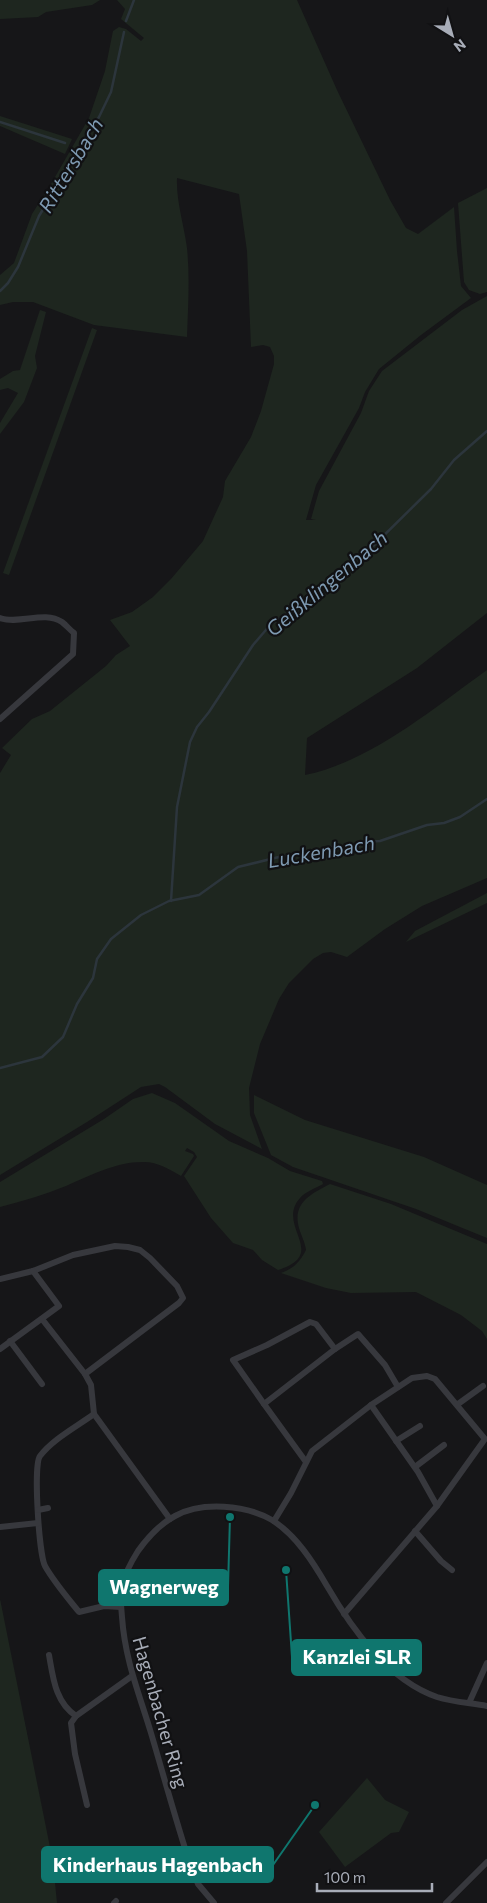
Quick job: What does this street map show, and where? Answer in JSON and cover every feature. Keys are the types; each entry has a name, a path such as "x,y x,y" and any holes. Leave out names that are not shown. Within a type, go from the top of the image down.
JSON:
{"street":[{"path":"0,618 7,620 49,618 62,622 74,633 73,654 0,719"},
{"path":"0,1279 33,1270 73,1254 115,1246 140,1250 177,1286 183,1298 179,1303 85,1374"},
{"path":"0,1349 59,1306 33,1270"},
{"path":"42,1319 85,1374 91,1385 94,1414 170,1519"},
{"path":"306,1462 233,1360 267,1345 310,1322 316,1324 335,1349"},
{"path":"264,1404 335,1349 358,1334 384,1365 398,1387"},
{"path":"10,1342 42,1384"},
{"path":"274,1521 291,1493 312,1451 370,1405 412,1378 427,1376 435,1379 458,1404 485,1439 437,1506 344,1614"},
{"path":"458,1404 483,1386"},
{"path":"370,1405 415,1467 437,1506"},
{"path":"94,1414 54,1442 38,1458 36,1476 38,1523 44,1564 79,1612 104,1606 121,1607"},
{"path":"396,1441 420,1426"},
{"path":"415,1467 444,1445"},
{"name":"Hagenbacher Ring","path":"211,1902 198,1884 190,1864 132,1676 124,1643 121,1607 122,1587 130,1564 144,1542 170,1519 182,1512 209,1507 226,1507 245,1509 274,1521 292,1537 309,1557 344,1614 388,1666 410,1684 438,1697 487,1706"},
{"path":"38,1510 48,1508"},
{"path":"0,1528 38,1523"},
{"path":"415,1532 440,1561 452,1570"},
{"path":"48,1655 59,1697 70,1712 76,1716"},
{"path":"469,1703 487,1663"},
{"path":"86,1805 70,1729 71,1723 76,1716 132,1676"},
{"path":"446,1903 487,1862"}],"shaded area":[{"path":"0,0 100,0 92,5 46,12 38,17 0,19"},
{"path":"117,0 297,0 337,90 390,200 406,228 418,234 454,207 461,286 471,298 379,369 316,485 306,520 316,520 311,519 319,491 361,413 369,391 382,371 462,310 487,296 487,613 417,668 307,738 305,775 329,768 377,746 400,732 487,670 487,878 422,906 385,929 347,957 331,952 323,953 313,959 289,983 279,999 260,1044 249,1088 250,1115 262,1149 215,1124 159,1084 141,1087 0,1175 0,773 11,755 2,748 32,719 50,711 106,666 116,655 130,646 110,620 132,612 153,597 203,541 223,497 225,481 251,437 261,411 274,364 274,356 270,347 263,345 251,347 247,251 239,194 177,178 180,213 188,259 187,337 94,325 33,302 13,302 0,305 0,275 14,263 32,214 89,118 105,71 113,31 119,27 126,29 141,41 144,38 121,19 125,9"},
{"path":"0,116 72,139 65,154 0,126"},
{"path":"487,188 487,292 480,294 469,290 464,282 458,203"},
{"path":"40,310 46,312 35,356 37,368 24,402 0,434 0,423 18,393 8,388 0,390 0,379 13,371 20,370"},
{"path":"92,328 97,330 9,575 3,573"},
{"path":"487,893 487,903 406,942 415,931"},
{"path":"152,1093 175,1103 229,1141 268,1158 290,1171 322,1181 323,1184 302,1196 294,1208 293,1219 301,1248 300,1256 293,1263 278,1270 262,1260 253,1250 233,1243 211,1218 184,1176 197,1157 194,1152 187,1148 185,1151 194,1156 181,1176 157,1164 147,1162 122,1164 50,1192 0,1207 0,1182 104,1119 133,1099"},
{"path":"254,1095 305,1120 424,1157 487,1185 487,1238 416,1209 293,1167 271,1155 254,1113"},
{"path":"330,1184 391,1204 487,1244 487,1339 482,1331 461,1315 416,1292 351,1293 326,1288 281,1273 296,1265 306,1250 299,1228 298,1212 301,1206 310,1196"},
{"path":"0,1599 53,1862 57,1903 0,1903"},
{"path":"367,1778 385,1800 409,1812 399,1832 391,1833 345,1867 319,1832"}],"waterway":[{"name":"Rittersbach","path":"126,21 134,0"},
{"name":"Rittersbach","path":"0,291 8,283 18,267 39,216 99,117 111,92 124,32"},
{"path":"0,122 65,143"},
{"name":"Geißklingenbach","path":"171,901 177,807 190,742 197,727 253,645 271,624 290,612 334,574 369,550 431,489 454,460 487,431"},
{"name":"Luckenbach","path":"0,1068 42,1057 63,1037 77,1004 93,978 97,959 111,939 141,915 169,901 199,895 238,867 283,856 309,854 335,846 347,850 355,849 363,842 380,841 427,825 444,823 460,817 487,799"}],"place":[{"name":"Wagnerweg","path":"230,1517"},
{"name":"Kanzlei SLR","path":"286,1570"},
{"name":"Kinderhaus Hagenbach","path":"315,1805"}]}
